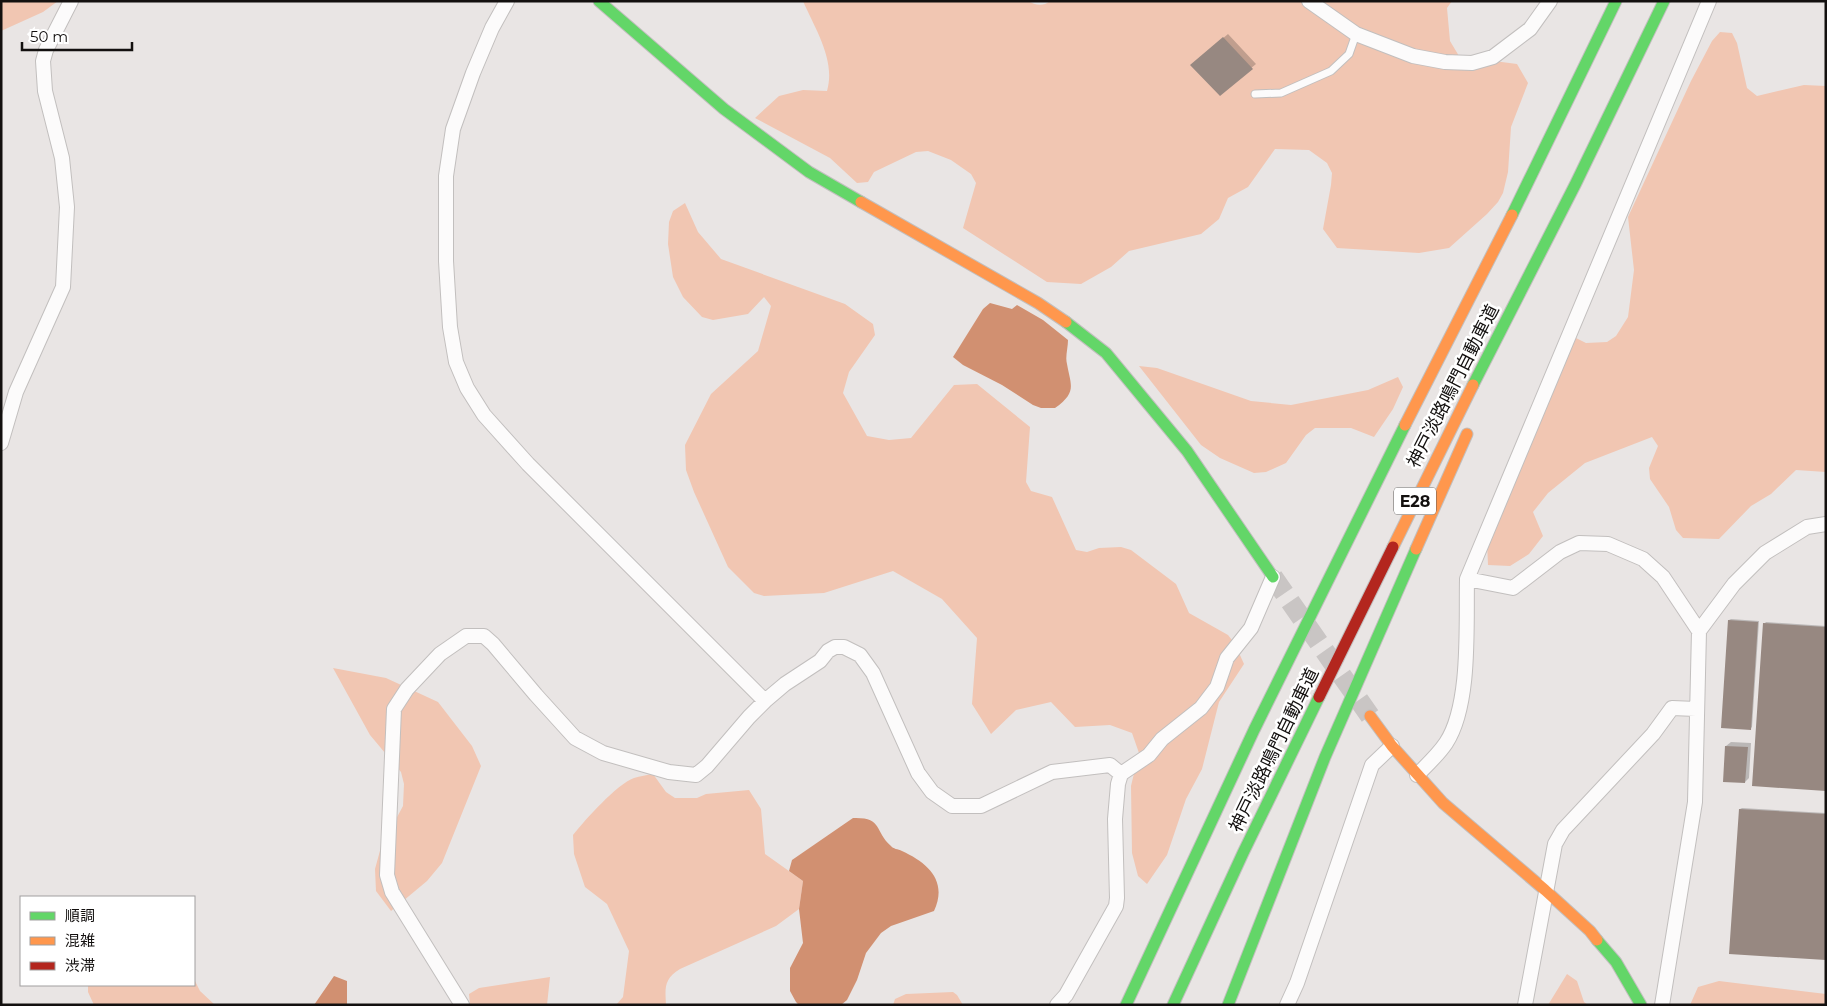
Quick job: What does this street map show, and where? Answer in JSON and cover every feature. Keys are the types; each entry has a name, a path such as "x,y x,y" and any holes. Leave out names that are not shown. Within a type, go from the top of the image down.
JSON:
{"main road":[{"path":"598,1 724,109 808,172 1038,303 1082,332 1106,353 1187,451 1274,577"},
{"name":"神戸淡路鳴門自動車道","path":"1126,1005 1280,674 1388,458 1538,166 1616,1"},
{"name":"神戸淡路鳴門自動車道","path":"1172,1005 1248,844 1442,446 1576,183 1664,1"},
{"path":"1501,356 1576,183"},
{"path":"1228,1005 1329,748 1473,419"},
{"path":"1276,659 1346,527 1388,458"},
{"path":"1370,716 1392,746 1443,803 1546,890 1590,931 1628,980 1641,1005"}],"street":[{"path":"1,443 16,392 63,287 67,207 62,158 45,91 43,60 46,50 72,1"},
{"path":"507,1 492,28 472,73 453,129 446,176 446,262 450,327 456,362 467,388 484,415 522,457 765,701"},
{"path":"1309,1 1356,34 1413,56 1445,62 1472,63 1493,57 1530,29 1550,1"},
{"path":"1417,775 1440,752 1446,743 1458,713 1464,674 1467,580 1709,1"},
{"path":"1662,1005 1695,802 1699,631 1734,584 1765,553 1807,527 1826,524"},
{"path":"1467,580 1514,588 1560,552 1579,543 1608,544 1643,559 1663,576 1699,631"},
{"path":"1057,1005 1066,995 1116,906 1115,819 1118,784 1121,774 1150,755 1162,739 1201,708 1217,687 1228,658 1251,628 1274,577"},
{"path":"462,1005 392,892 387,875 394,710 407,689 440,654 466,636 484,636 493,644 575,738 603,753 669,772 696,775 708,766 765,701 785,684 820,662 835,646 844,647 860,655 873,673 918,773 932,792 952,806 982,806 1052,772 1110,765 1121,774"},
{"path":"1525,1005 1555,844 1563,830 1653,734 1672,708 1696,709"},
{"path":"1287,1005 1297,983 1372,765 1392,746"}],"lane":[{"path":"1255,94 1281,94 1331,71 1350,54 1356,34"}],"shaded area":[{"path":"1,1 58,1 43,12 1,31"},
{"path":"803,1 1028,1 1039,5 1050,1 1452,1 1447,8 1450,41 1465,66 1494,61 1517,64 1528,83 1511,127 1508,172 1503,193 1487,214 1449,248 1419,253 1337,248 1323,229 1332,173 1327,163 1309,150 1275,149 1248,187 1228,198 1219,219 1201,234 1129,251 1111,267 1081,284 1047,282 963,228 976,183 971,174 951,160 928,151 916,152 874,172 868,182 857,183 830,158 755,118 779,96 803,90 827,91 829,68 827,56"},
{"path":"1720,32 1732,33 1737,43 1747,88 1757,96 1804,85 1826,86 1826,472 1796,470 1771,494 1751,506 1719,539 1683,538 1676,530 1669,507 1650,479 1649,468 1658,446 1652,437 1585,463 1548,493 1533,512 1543,536 1529,554 1510,566 1488,565 1487,542 1527,440 1576,338 1586,343 1607,342 1616,336 1628,317 1634,270 1628,217 1691,81 1712,41"},
{"path":"685,203 698,232 721,259 845,304 873,324 875,335 849,372 843,393 867,436 889,440 911,438 954,385 977,384 1030,427 1026,482 1031,491 1052,497 1076,550 1087,552 1099,548 1121,547 1131,550 1176,584 1189,613 1228,635 1235,644 1244,664 1219,702 1202,769 1186,799 1167,855 1147,884 1138,876 1132,853 1131,786 1139,753 1132,733 1110,725 1075,727 1051,702 1016,710 991,734 972,704 977,638 942,599 893,571 824,593 764,596 754,593 728,567 686,470 685,445 711,394 758,351 771,306 764,297 748,314 713,320 702,317 683,297 673,277 668,244 669,222 673,211"},
{"path":"990,303 1012,309 1017,305 1043,320 1068,340 1066,361 1071,388 1067,397 1055,408 1041,408 1033,405 1002,385 963,365 953,357 983,309"},
{"path":"1139,366 1157,368 1251,401 1291,405 1368,390 1398,377 1403,387 1393,409 1374,437 1351,428 1315,428 1306,435 1286,463 1266,472 1254,473 1220,458 1201,445"},
{"path":"333,668 386,678 438,702 472,746 481,766 442,863 427,881 391,911 376,891 375,869 381,847 403,806 404,784 401,772 370,735"},
{"path":"653,774 666,792 675,798 697,798 706,794 749,790 761,809 765,854 803,881 799,909 776,926 680,969 668,980 666,1005 616,1005 623,997 629,951 607,904 585,887 574,854 573,835 619,787 634,778"},
{"path":"853,818 863,818 874,822 892,847 920,861 927,867 937,882 938,900 934,911 891,926 881,933 866,953 857,980 847,1000 841,1005 799,1005 790,991 790,968 803,943 799,909 803,881 789,871 792,860"},
{"path":"1567,974 1577,981 1584,1002 1588,1005 1548,1005"},
{"path":"334,976 347,981 347,1005 314,1005"},
{"path":"550,977 547,1005 470,1005 469,994 479,988"},
{"path":"195,981 200,991 215,1005 94,1005 88,992 88,986 195,986"},
{"path":"1719,981 1826,994 1826,1005 1690,1005 1698,987"},
{"path":"953,992 963,1005 893,1005 895,999 906,994"}],"building":[{"path":"1223,37 1253,69 1220,96 1190,65"},
{"path":"1728,620 1758,622 1751,730 1721,728"},
{"path":"1763,623 1826,627 1826,791 1752,786"},
{"path":"1725,746 1748,747 1745,783 1723,782"},
{"path":"1739,809 1826,814 1826,960 1729,954"}],"tunnel":[{"path":"1273,577 1370,716"}],"traffic: fast":[{"path":"599,1 724,109 809,172 861,202"},
{"path":"1512,215 1616,1"},
{"path":"1473,385 1576,183 1664,1"},
{"path":"1066,322 1106,353 1187,451 1273,577"},
{"path":"1126,1005 1254,730 1405,425"},
{"path":"1228,1005 1325,757 1416,549"},
{"path":"1173,1005 1243,853 1319,697"},
{"path":"1597,940 1616,962 1641,1005"}],"traffic: slow":[{"path":"861,202 1038,303 1066,322"},
{"path":"1405,425 1512,215"},
{"path":"1393,547 1473,385"},
{"path":"1416,549 1467,434"},
{"path":"1370,716 1392,746 1443,803 1545,890 1590,931 1597,940"}],"traffic: jam":[{"path":"1319,697 1393,547"}]}
